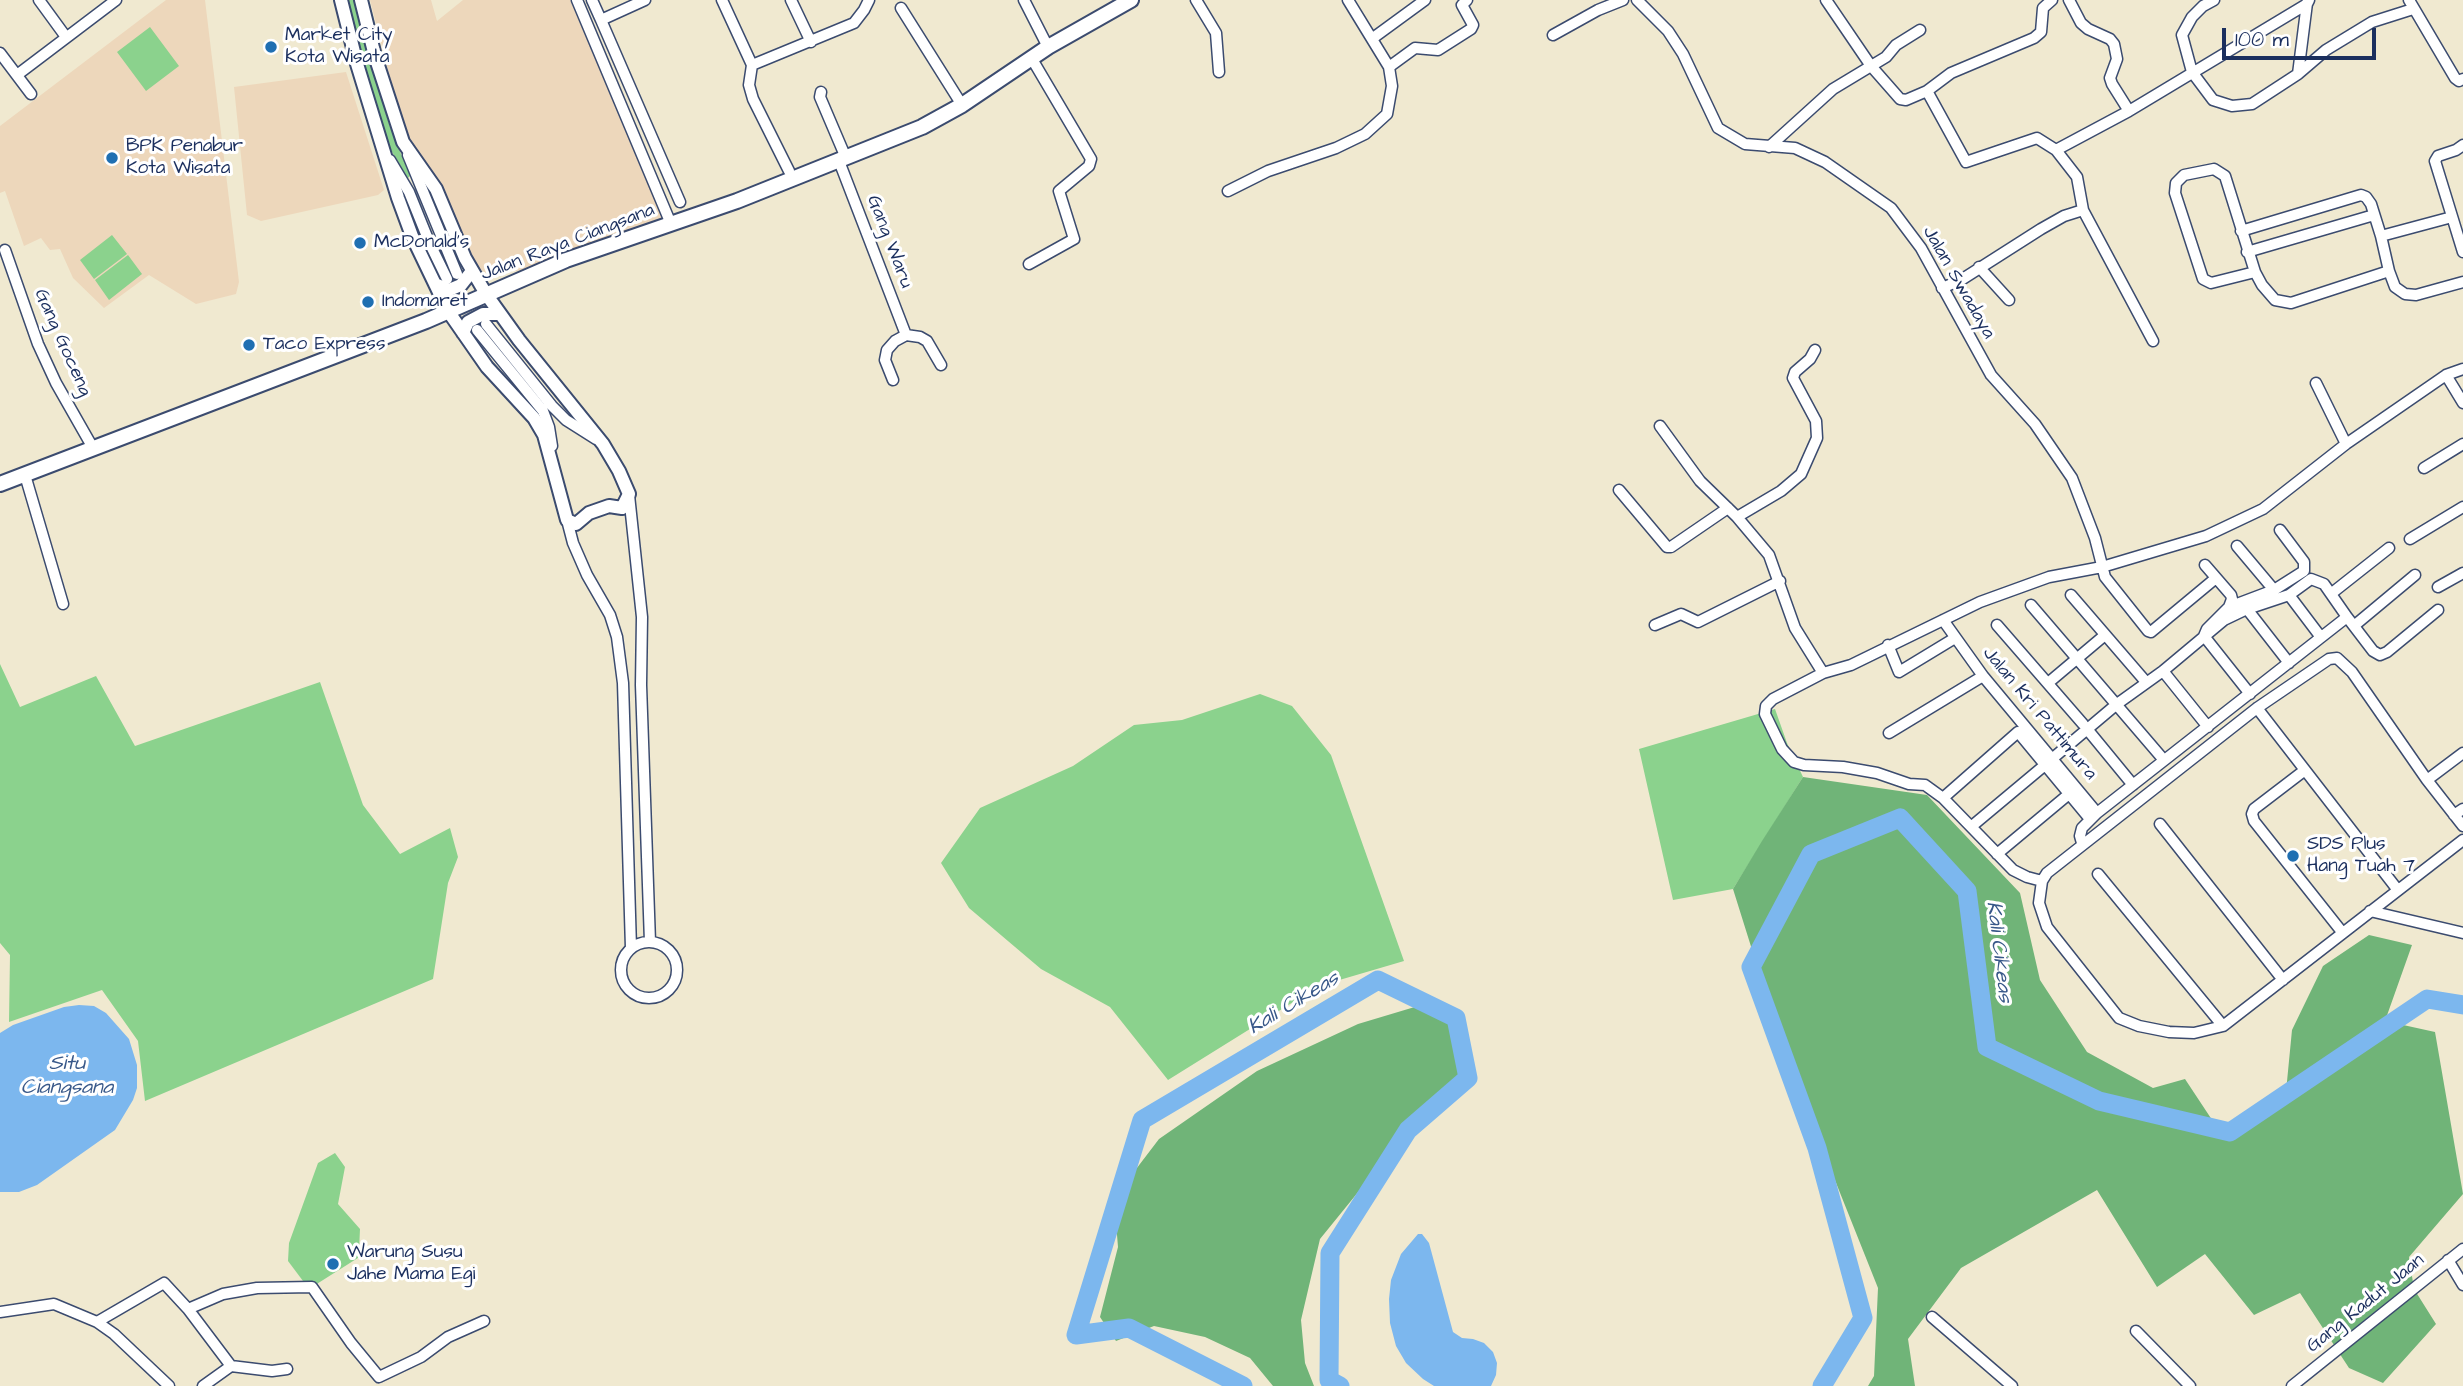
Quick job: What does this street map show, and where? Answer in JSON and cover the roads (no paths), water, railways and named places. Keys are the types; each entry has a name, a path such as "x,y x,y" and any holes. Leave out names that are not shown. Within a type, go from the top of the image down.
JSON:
{"main road":[{"name":"Jalan Raya Ciangsana","path":"0,484 448,311 566,260 843,160 922,127 962,105 1048,47 1131,0"}],"street":[{"path":"39,0 66,37"},
{"path":"17,75 116,0"},
{"path":"341,0 380,142 410,232 446,279 448,311 487,367 534,418 544,435 560,495 571,522 573,543 587,575 610,615 617,637 624,683 631,948"},
{"path":"361,0 375,56 449,290 467,279 472,271"},
{"path":"577,0 671,224"},
{"path":"592,0 680,202"},
{"path":"601,20 645,0"},
{"path":"722,0 752,65 749,76 751,93 789,171"},
{"path":"791,0 811,42"},
{"path":"1024,0 1048,47"},
{"path":"1196,0 1216,33 1219,72"},
{"path":"1228,191 1268,171 1336,148 1365,134 1387,114 1392,86 1389,67 1348,0"},
{"path":"1373,38 1425,0"},
{"path":"1389,67 1415,48 1438,50 1471,29 1473,25 1462,5 1466,0"},
{"path":"1553,35 1598,10 1623,0"},
{"name":"Jalan Swadaya","path":"1637,0 1668,31 1683,54 1718,128 1745,144 1795,148 1825,162 1891,208 1922,248 1990,375 2035,424 2072,478 2095,538 2105,577 2148,631 2151,632 2216,578"},
{"path":"1826,0 1871,66 1900,99 1906,100 1927,91 1951,73 2034,38 2041,32 2043,8 2052,0"},
{"path":"2069,0 2081,23 2114,44 2117,59 2110,78 2129,111"},
{"path":"2214,0 2192,17 2182,35 2192,72 2213,100 2232,106 2252,104 2298,74 2326,50 2372,22 2411,4 2455,79 2463,79"},
{"path":"2056,150 2129,111 2308,2"},
{"path":"2298,74 2308,2"},
{"path":"752,65 854,23 864,3"},
{"path":"901,8 962,105"},
{"path":"1769,147 1833,89 1871,66 1920,30"},
{"path":"0,53 31,94"},
{"path":"1029,264 1074,239 1059,191 1089,166 1091,159 1032,59"},
{"path":"1927,91 1966,162 2037,138 2056,150 2077,177 2083,210 2153,341"},
{"name":"Gang Waru","path":"821,92 820,97 906,335"},
{"path":"403,142 436,188 472,271 486,294 603,444 620,471 629,494 642,617 641,684 650,942"},
{"path":"2463,145 2438,156 2435,161 2463,252"},
{"path":"2255,272 2211,283 2203,279 2175,193 2176,183 2184,175 2214,169 2222,172 2227,180 2255,272 2275,300 2291,303 2389,271"},
{"path":"2241,231 2361,195 2369,200 2395,287 2405,294 2416,295 2463,282"},
{"path":"1942,288 1961,280 2040,229 2064,216 2083,210"},
{"path":"2247,252 2374,215"},
{"path":"2381,236 2452,217"},
{"name":"Gang Goceng","path":"5,250 38,344 56,383 93,448"},
{"path":"1979,267 2009,300"},
{"path":"463,333 468,322 483,314 500,314"},
{"path":"560,495 549,427 543,411 481,327 566,420 603,444"},
{"path":"892,380 885,360 887,350 895,341 906,335 927,341 941,365"},
{"path":"1737,517 1781,491 1801,474 1817,438 1816,421 1793,377 1794,372 1810,359 1815,350"},
{"path":"2042,881 2013,870 1943,797 1925,785 1909,784 1878,773 1843,767 1804,765 1788,757 1765,714 1766,706 1773,699 1823,674 1851,664 1980,602 2049,577 2102,567 2206,536 2263,509 2346,444 2446,375 2463,369"},
{"path":"2446,375 2463,403"},
{"path":"2316,383 2346,444"},
{"path":"1660,426 1700,481 1737,517 1769,555 1795,628 1823,674"},
{"path":"2424,468 2463,444"},
{"path":"25,475 63,604"},
{"path":"1619,490 1667,547 1671,547 1728,508"},
{"path":"622,508 629,494"},
{"path":"571,522 609,506 622,508 632,520"},
{"path":"2410,539 2463,507"},
{"path":"2204,636 2207,629 2229,607 2274,590 2305,569 2304,562 2280,530"},
{"path":"2237,546 2274,590"},
{"path":"2332,593 2389,548"},
{"path":"2205,565 2231,595 2229,607"},
{"path":"2438,587 2463,573"},
{"path":"2355,625 2415,575"},
{"path":"1972,826 2049,762 2085,726 2163,671 2224,621 2247,609 2290,595 2311,579 2324,584 2373,651 2384,654 2438,610"},
{"path":"1655,625 1681,614 1698,622 1780,581"},
{"path":"2071,595 2146,682"},
{"path":"2290,595 2320,636"},
{"path":"2031,605 2163,759"},
{"path":"2247,609 2289,663"},
{"path":"2082,843 2082,828 2094,816 2163,759 2250,695 2320,636 2347,617"},
{"name":"Jalan Kri Pattimura","path":"1943,620 2049,762 2094,816"},
{"path":"1997,625 2133,785"},
{"path":"2048,683 2105,635"},
{"path":"2204,636 2250,695"},
{"path":"1888,645 1899,672 1955,638"},
{"path":"2463,826 2459,812 2427,780 2353,672 2337,658 2329,659 2257,708 2082,843 2047,873 2042,881 2039,902 2047,927 2119,1018 2139,1026 2169,1032 2194,1033 2223,1026 2463,840"},
{"path":"2163,671 2208,727"},
{"path":"1889,733 1983,676"},
{"path":"2257,708 2397,889"},
{"path":"1943,797 2018,732 2049,762 2069,794 2094,816"},
{"path":"2427,780 2463,753"},
{"path":"2305,770 2254,809 2252,814 2254,821 2342,932"},
{"path":"1997,854 2069,794"},
{"path":"2160,824 2283,980"},
{"path":"2098,874 2223,1026"},
{"path":"2370,911 2463,933"},
{"path":"650,942 661,944 670,950 676,959 678,970 676,981 670,990 651,999 641,998 630,992 623,982 620,970 623,957 631,948 650,942"},
{"name":"Gang Kadut Jaan","path":"2292,1386 2463,1250"},
{"path":"2448,1260 2463,1285"},
{"path":"97,1322 164,1283 188,1309 231,1366"},
{"path":"188,1309 223,1294 257,1288 312,1287 351,1343 379,1377 421,1357 449,1337 484,1321"},
{"path":"0,1312 54,1304 97,1322 114,1334 169,1386"},
{"path":"1932,1317 2012,1386"},
{"path":"2136,1331 2190,1386"},
{"path":"203,1386 231,1366 272,1371 287,1369"}],"water":[{"name":"Situ Ciangsana","path":"94,1006 106,1013 129,1039 137,1065 137,1088 133,1100 115,1130 37,1185 19,1192 0,1192 0,1033 13,1025 64,1007"},
{"path":"1418,1234 1422,1234 1429,1243 1453,1332 1462,1338 1484,1343 1493,1352 1497,1363 1491,1386 1434,1386 1406,1363 1396,1346 1390,1323 1391,1280 1401,1254"}],"waterway":[{"name":"Kali Cikeas","path":"1822,1386 1863,1318 1817,1148 1751,967 1811,854 1900,818 1967,891 1987,1047 2099,1101 2230,1132 2427,999 2463,1005"},
{"name":"Kali Cikeas","path":"1243,1386 1129,1328 1076,1335 1142,1120 1378,980 1456,1018 1468,1078 1408,1130 1330,1253 1329,1380 1340,1386"}],"tunnel":[{"path":"451,285 475,327"}],"place":[{"name":"Market City Kota Wisata","path":"271,47"},
{"name":"BPK Penabur Kota Wisata","path":"112,158"},
{"name":"McDonald's","path":"360,243"},
{"name":"Indomaret","path":"368,302"},
{"name":"Taco Express","path":"249,345"},
{"name":"SDS Plus Hang Tuah 7","path":"2293,856"},
{"name":"Warung Susu Jahe Mama Egi","path":"333,1264"}]}
